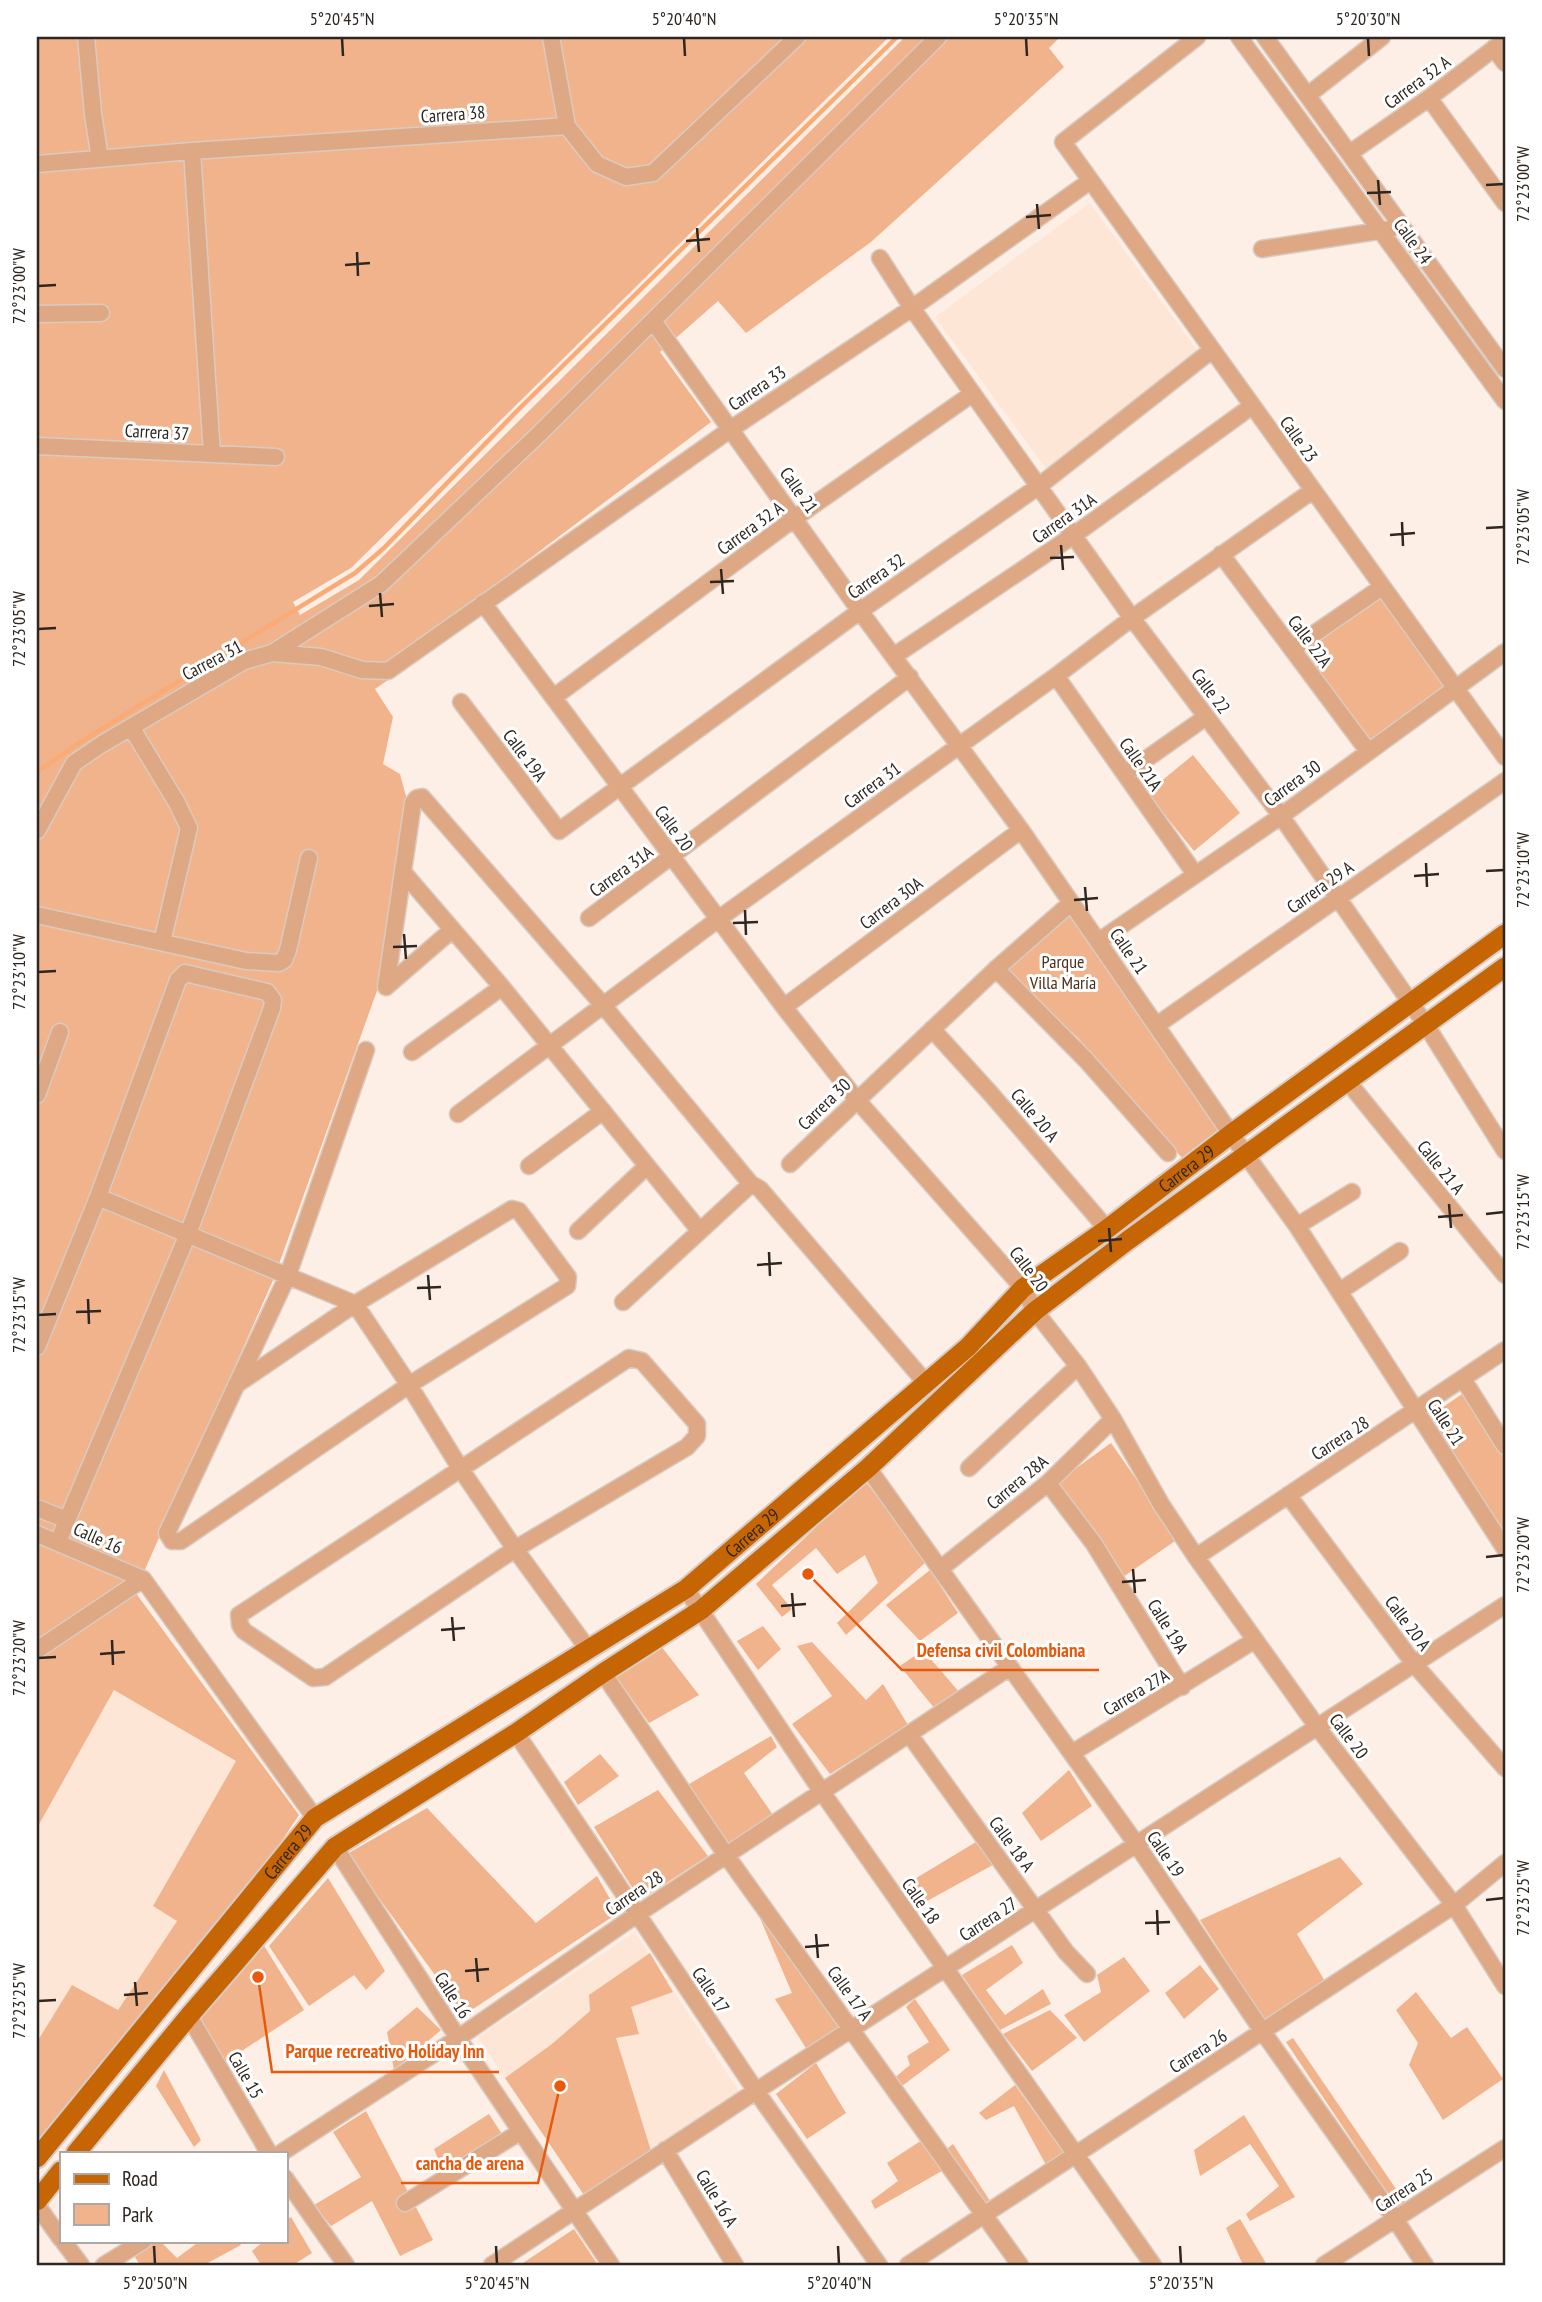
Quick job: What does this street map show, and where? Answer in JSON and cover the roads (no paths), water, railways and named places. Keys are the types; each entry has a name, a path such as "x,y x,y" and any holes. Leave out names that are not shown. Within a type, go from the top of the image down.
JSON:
{"main road":[{"name":"Carrera 29","path":"37,2158 316,1818 686,1589 968,1348 1023,1288 1107,1229 1231,1134 1505,934"},
{"name":"Carrera 29","path":"77,2152 189,2016 335,1847 516,1733 701,1610 868,1468 1035,1311 1505,967"},
{"path":"37,2203 60,2172"}],"street":[{"path":"86,37 100,159"},
{"path":"551,37 567,126 597,164 626,177 653,173 797,37"},
{"path":"272,653 381,584 539,434 938,37"},
{"name":"Calle 23","path":"1197,37 1063,142 1505,757"},
{"name":"Calle 24","path":"1239,37 1505,401"},
{"name":"Calle 24","path":"1265,37 1502,359"},
{"path":"1308,95 1382,37"},
{"path":"1500,44 1505,63"},
{"name":"Carrera 32 A","path":"1350,153 1500,44"},
{"path":"1429,98 1505,203"},
{"name":"Carrera 38","path":"37,164 567,126"},
{"path":"192,151 212,454"},
{"name":"Carrera 33","path":"449,630 483,603 731,429 912,308 1090,181"},
{"path":"1262,249 1403,226"},
{"name":"Calle 22","path":"880,258 972,394 1132,618 1281,816 1426,1025 1505,1151"},
{"path":"37,314 101,313"},
{"name":"Calle 21","path":"653,321 1100,941 1297,1226 1505,1549"},
{"name":"Carrera 32","path":"559,831 860,611 1039,486 1212,350"},
{"path":"1482,368 1502,359"},
{"name":"Carrera 32 A","path":"554,697 795,518 972,394"},
{"name":"Carrera 31A","path":"894,656 1074,535 1252,407"},
{"name":"Carrera 37","path":"37,446 276,457"},
{"name":"Carrera 31","path":"458,1114 717,920 1056,676 1132,618 1312,491"},
{"name":"Calle 22A","path":"1221,554 1368,751"},
{"path":"1292,649 1382,587"},
{"name":"Calle 20","path":"483,603 717,920 857,1100 1023,1288 1035,1311 1078,1366 1113,1419 1161,1504 1196,1557 1318,1728 1454,1905 1505,1986"},
{"name":"Carrera 31","path":"37,831 74,763 244,661 272,653 321,657 362,670 388,671 449,630"},
{"name":"Carrera 30","path":"1100,941 1281,816 1505,652"},
{"name":"Calle 21A","path":"1056,676 1195,874"},
{"name":"Carrera 31A","path":"589,918 910,677"},
{"name":"Calle 19A","path":"461,702 559,831"},
{"path":"1125,774 1206,717"},
{"path":"131,727 189,828 162,942"},
{"name":"Carrera 29 A","path":"1157,1025 1505,781"},
{"path":"452,930 386,988 413,803 417,798 422,797 602,1004 751,1184 760,1189 926,1383"},
{"name":"Carrera 30A","path":"784,1007 1021,830"},
{"path":"37,915 246,961 279,963 284,960 288,950 309,858"},
{"path":"403,872 502,987 700,1231"},
{"name":"Carrera 30","path":"790,1164 932,1028 1072,903"},
{"path":"996,969 1086,1060 1168,1153"},
{"path":"37,1347 98,1197 178,980 185,973 267,992 273,1000 272,1008 188,1234 58,1542"},
{"path":"412,1052 502,987"},
{"name":"Calle 20 A","path":"932,1028 1107,1229"},
{"path":"37,1095 60,1032"},
{"path":"236,1385 355,1304 512,1209 519,1211 568,1277 567,1286 409,1385 181,1541 172,1541 167,1533 236,1385 288,1275 366,1050"},
{"name":"Calle 21 A","path":"1348,1082 1505,1275"},
{"path":"529,1166 603,1111"},
{"path":"578,1231 648,1166"},
{"path":"623,1303 751,1184"},
{"path":"1297,1226 1352,1192"},
{"path":"98,1197 355,1304 460,1468 588,1649"},
{"path":"1340,1291 1400,1251"},
{"name":"Carrera 28","path":"1196,1557 1505,1350"},
{"path":"629,1358 642,1361 696,1424 697,1436 687,1447 515,1549 325,1677 313,1678 244,1631 240,1625 239,1615 460,1468 629,1358"},
{"path":"969,1468 1078,1366"},
{"path":"1463,1379 1505,1446"},
{"name":"Carrera 28A","path":"940,1569 1048,1483 1113,1419"},
{"name":"Calle 19","path":"868,1468 1137,1845 1425,2265"},
{"name":"Calle 19A","path":"1048,1483 1094,1544 1182,1686"},
{"name":"Calle 20 A","path":"1287,1495 1415,1665 1505,1768"},
{"path":"37,1508 67,1520"},
{"name":"Calle 16","path":"37,1534 143,1579"},
{"path":"37,1650 143,1579 316,1818"},
{"name":"Calle 18","path":"686,1589 822,1792 1153,2265"},
{"name":"Carrera 27","path":"492,2265 1505,1605"},
{"name":"Carrera 27A","path":"1072,1753 1255,1640"},
{"name":"Carrera 28","path":"283,2152 458,2038 636,1915 1010,1667"},
{"name":"Calle 17 A","path":"603,1673 726,1856 853,2029 1020,2265"},
{"name":"Calle 17","path":"516,1733 756,2091 879,2265"},
{"name":"Calle 18 A","path":"909,1734 1066,1952 1087,1974"},
{"name":"Calle 16","path":"335,1847 572,2211 611,2265"},
{"name":"Carrera 26","path":"908,2265 1454,1905 1505,1863"},
{"name":"Calle 15","path":"189,2016 268,2152"},
{"path":"405,2203 520,2132"},
{"name":"Carrera 25","path":"1324,2265 1505,2148"},
{"name":"Calle 16 A","path":"665,2150 735,2265"},
{"path":"287,2181 346,2265"},
{"path":"37,2203 60,2237"},
{"path":"64,2242 81,2265"},
{"path":"104,2265 140,2242"}],"waterway":[{"path":"37,772 77,744 355,573 384,548 519,409 897,37"}],"place":[{"name":"Defensa civil Colombiana","path":"808,1574"},
{"name":"Parque recreativo Holiday Inn","path":"258,1977"},
{"name":"cancha de arena","path":"560,2086"}],"park label":[{"name":"Parque Villa María","path":"1063,971"}]}
